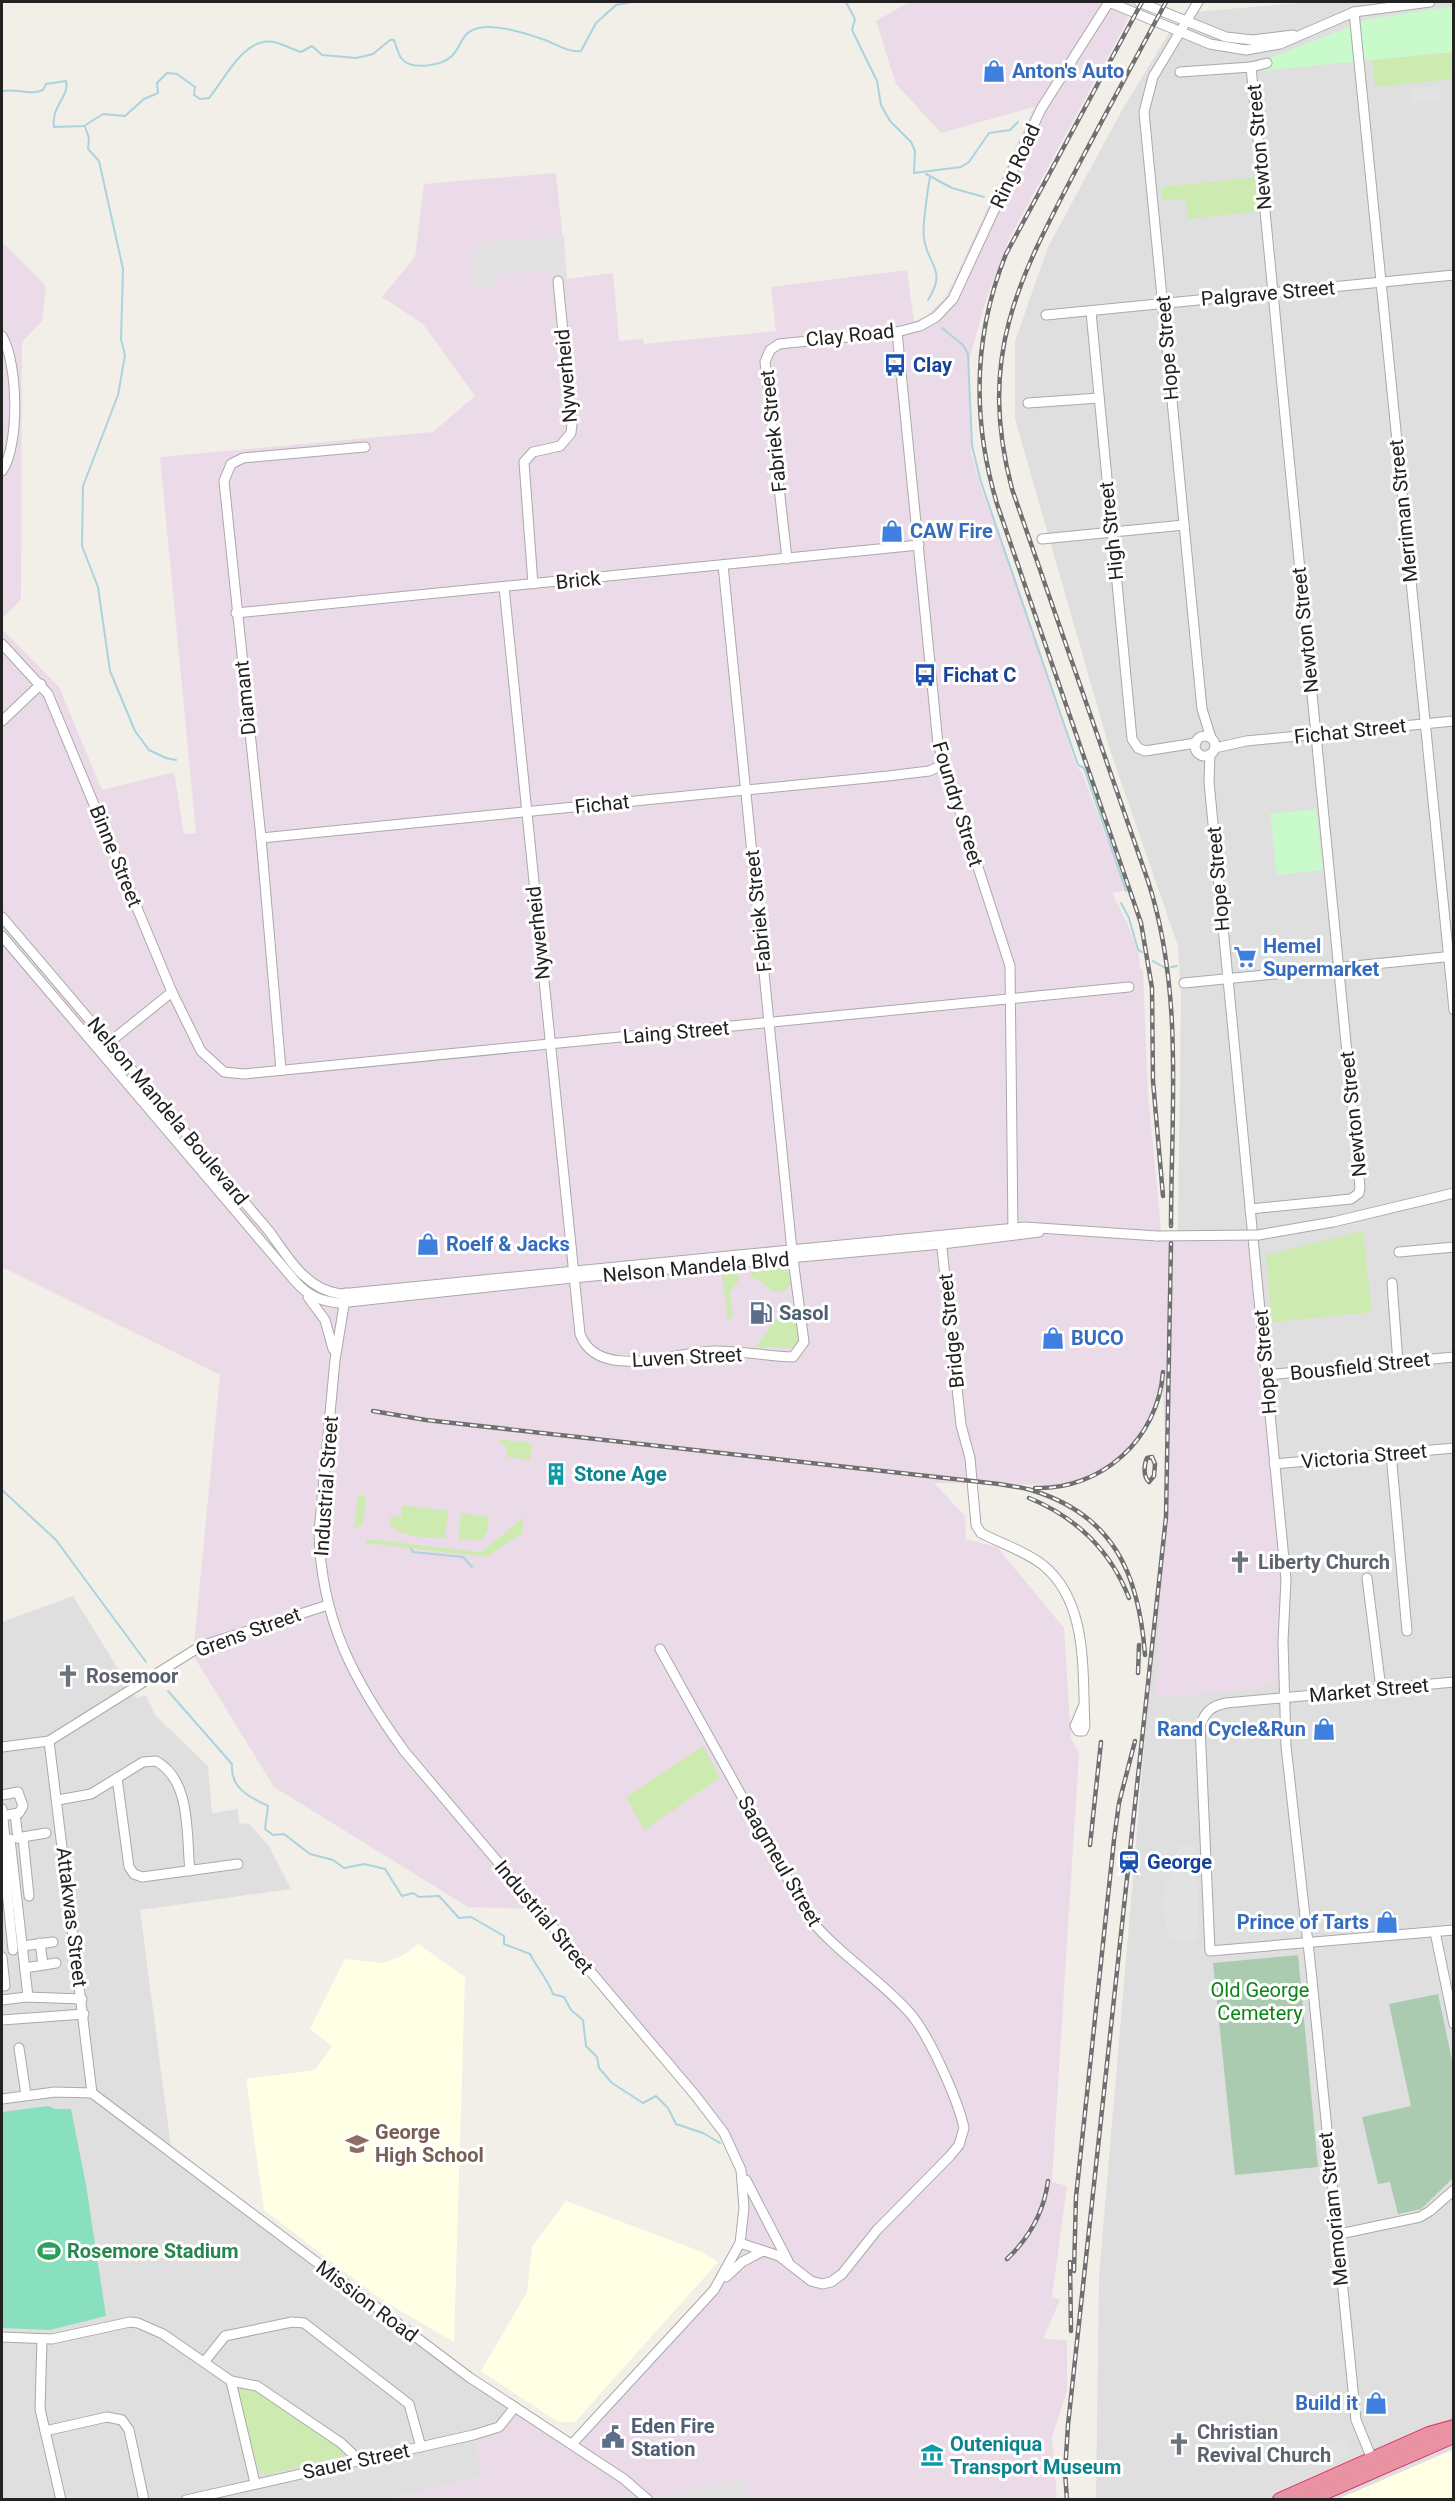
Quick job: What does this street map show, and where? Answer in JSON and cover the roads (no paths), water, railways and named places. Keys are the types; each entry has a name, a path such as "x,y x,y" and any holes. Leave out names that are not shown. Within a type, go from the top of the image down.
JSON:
{"highway":[{"path":"1307,2499 1374,2464 1454,2427"},
{"path":"1280,2499 1454,2436"}],"street":[{"path":"1109,2 1180,33 1227,48 1246,50 1271,47 1354,12 1430,2"},
{"name":"Ring Road","path":"920,326 936,317 953,299 1041,110 1109,2"},
{"path":"1138,2 1226,37 1244,40 1299,34"},
{"name":"Hope Street","path":"1198,2 1153,77 1144,112 1286,1580 1286,1746 1308,1944"},
{"name":"Merriman Street","path":"1354,12 1424,724 1451,956 1454,1010"},
{"path":"1180,72 1251,67 1267,63"},
{"name":"Newton Street","path":"1250,1209 1352,1199 1359,1193 1251,67"},
{"name":"Palgrave Street","path":"1046,315 1454,275"},
{"name":"Nywerheid","path":"533,584 524,462 533,452 560,446 571,433 572,424 558,281"},
{"name":"High Street","path":"1091,312 1130,727 1138,748"},
{"name":"Clay Road","path":"779,344 897,332 920,326"},
{"name":"Foundry Street","path":"897,332 935,723 943,765 1010,966 1013,1233"},
{"path":"2,336 10,355 13,420 12,446 2,471"},
{"name":"Fabriek Street","path":"779,344 770,350 765,362 788,559"},
{"path":"1028,403 1099,398"},
{"name":"Diamant","path":"281,1070 261,838 224,481 231,464 243,458 364,447"},
{"path":"1042,539 1184,525"},
{"name":"Brick","path":"236,613 919,545"},
{"name":"Fabriek Street","path":"723,565 792,1255"},
{"name":"Nywerheid","path":"504,587 572,1275"},
{"name":"Binne Street","path":"2,644 48,694 172,992 201,1051 224,1072"},
{"path":"2,721 41,684"},
{"name":"Fichat Street","path":"1138,748 1151,751 1454,722"},
{"name":"Fichat","path":"261,838 929,771 943,765"},
{"name":"Nelson Mandela Boulevard","path":"2,917 244,1201 306,1278 317,1288 343,1298"},
{"name":"Nelson Mandela Boulevard","path":"2,936 303,1291 317,1299 343,1298"},
{"path":"1184,982 1451,956"},
{"name":"Laing Street","path":"224,1072 244,1074 1129,987"},
{"path":"100,1050 172,992"},
{"path":"197,1165 206,1157"},
{"path":"1428,1199 1454,1186"},
{"name":"Nelson Mandela Blvd","path":"343,1298 1056,1230 1204,1238 1258,1235 1333,1222 1454,1193"},
{"path":"234,1209 244,1201"},
{"name":"Bridge Street","path":"941,1241 961,1425 970,1458 973,1509 978,1530 1041,1564 1059,1585 1074,1612 1079,1630 1083,1707"},
{"path":"1399,1252 1454,1247"},
{"name":"Luven Street","path":"572,1275 580,1334 584,1346 592,1352 626,1360 656,1361 712,1351 793,1357 804,1342 792,1255"},
{"path":"1392,1283 1398,1363"},
{"path":"303,1291 325,1320 335,1360"},
{"name":"Industrial Street","path":"343,1298 319,1532 320,1560 328,1605 336,1634 351,1671 398,1743 695,2095 724,2133 741,2170 744,2208 740,2243 714,2290 572,2444"},
{"name":"Bousfield Street","path":"1266,1375 1454,1357"},
{"name":"Victoria Street","path":"1274,1464 1454,1448"},
{"path":"1390,1453 1407,1631"},
{"path":"1367,1578 1381,1689"},
{"name":"Grens Street","path":"49,1741 201,1646 328,1605"},
{"name":"Saagmeul Street","path":"660,1649 810,1919 832,1943 914,2018 933,2052 964,2128 958,2145 950,2156 877,2230 835,2280 822,2284 811,2282 779,2256 740,2243"},
{"name":"Market Street","path":"1308,1944 1210,1951 1200,1726 1204,1715 1215,1706 1454,1682"},
{"path":"2,1747 49,1741"},
{"name":"Attakwas Street","path":"49,1741 92,2093"},
{"path":"58,1800 91,1794 150,1760 164,1765 181,1791 190,1871"},
{"path":"117,1778 132,1872 142,1877 238,1864"},
{"path":"2,1795 19,1793 22,1809 15,1814 2,1815"},
{"path":"2,1809 10,1839 26,1876 29,1896"},
{"path":"15,1814 10,1839 10,1919 25,1968 28,1997"},
{"path":"10,1839 46,1833"},
{"path":"10,1839 14,1877 10,1919"},
{"path":"14,1877 26,1876"},
{"path":"1308,1944 1454,1930"},
{"path":"1435,1932 1454,2024"},
{"path":"18,1948 52,1942"},
{"path":"40,1943 43,1965"},
{"name":"Memoriam Street","path":"1308,1944 1335,2235 1356,2420 1374,2464"},
{"path":"2,1957 5,1986"},
{"path":"25,1968 56,1963"},
{"path":"2,2000 28,1997 82,1999"},
{"path":"2,2020 84,2014"},
{"path":"18,2048 26,2095"},
{"path":"2,2099 81,2091 92,2093"},
{"name":"Mission Road","path":"92,2093 432,2350 624,2479 648,2499"},
{"path":"741,2170 765,2221 790,2264"},
{"path":"1335,2235 1420,2217 1454,2190"},
{"path":"714,2290 742,2262 763,2251"},
{"path":"205,2361 218,2341 231,2333 292,2322 304,2324 409,2404 421,2447"},
{"path":"2,2337 42,2339 138,2323 163,2334 231,2381 256,2386 341,2443 359,2460"},
{"path":"42,2339 40,2400 61,2499"},
{"path":"231,2381 255,2482"},
{"name":"Sauer Street","path":"186,2499 421,2447 500,2427 515,2407"},
{"path":"45,2431 107,2417 122,2420 129,2430 144,2499"}],"waterway":[{"path":"2,91 38,92 43,90 46,84 66,81 65,92 55,113 54,127 84,126 103,114 125,116 144,99 158,93 157,83 167,73 177,74 195,87 194,95 200,99 209,98 244,52 263,42 274,42 301,52 312,46 322,55 356,58 373,54 390,40 394,40 401,58 412,65 426,66 452,56 465,36 473,30 494,27 520,32 566,49 581,51 596,23 616,5 632,2"},
{"path":"846,2 855,19 852,30 877,81 881,105 890,121 911,142 915,151 914,173 961,167 969,162 989,133 1010,130 1018,122"},
{"path":"85,127 89,138 88,149 99,161 123,269 121,339 125,355 118,395 83,486 82,546 98,587 110,671 135,731 149,750 176,760"},
{"path":"926,174 952,188 984,197"},
{"path":"928,300 936,281 935,268 926,247 924,233 930,177"},
{"path":"942,328 963,345 968,354 972,446 981,482 1078,765 1084,768 1126,891"},
{"path":"1121,903 1129,918 1138,950 1142,952"},
{"path":"1153,961 1165,968"},
{"path":"1171,967 1177,966"},
{"path":"2,1490 56,1540 146,1662"},
{"path":"411,1549 413,1552 463,1557 472,1567"},
{"path":"168,1691 232,1764 234,1779 242,1791 268,1806 265,1829 273,1835 284,1834 310,1854 333,1860 344,1868 364,1864 385,1869 402,1896 413,1893 419,1897 439,1896 459,1918 471,1917 504,1936 504,1944 530,1954 553,1994 564,1997 571,2010 583,2020 586,2046 597,2057 599,2068 612,2083 643,2103 656,2096 668,2108 676,2124 703,2133 720,2143"}],"railway":[{"path":"1142,2 1006,254 987,316 982,347 980,410 983,441 997,504 1141,923 1152,988 1153,1081 1163,1196"},
{"path":"1166,2 1037,246 1009,320 1002,358 999,398 1002,442 1012,489 1148,881 1159,923 1167,966 1173,1052 1171,1226"},
{"path":"1067,2500 1065,2472 1068,2425 1166,1517 1171,1243"},
{"path":"1035,1488 1060,1486 1083,1480 1104,1470 1122,1456 1138,1439 1150,1419 1159,1396 1163,1372"},
{"path":"373,1411 426,1420 999,1484 1031,1490 1059,1501 1083,1515 1102,1532 1117,1552 1128,1574 1136,1599 1145,1655"},
{"path":"1152,1457 1155,1464 1154,1476 1149,1482 1145,1474 1145,1467 1147,1458 1152,1457"},
{"path":"1029,1498 1062,1515 1090,1538 1112,1565 1129,1598"},
{"path":"1138,1673 1139,1645"},
{"path":"1074,2271 1076,2197 1114,1840 1119,1803 1135,1741"},
{"path":"1090,1845 1101,1742"},
{"path":"1007,2259 1034,2224 1043,2203 1048,2181"},
{"path":"1070,2262 1071,2331"}],"place":[{"name":"Anton's Auto","path":"994,71"},
{"name":"Clay","path":"895,365"},
{"name":"CAW Fire","path":"892,531"},
{"name":"Fichat C","path":"925,675"},
{"name":"Hemel Supermarket","path":"1245,957"},
{"name":"Roelf & Jacks","path":"428,1244"},
{"name":"Sasol","path":"761,1313"},
{"name":"BUCO","path":"1053,1338"},
{"name":"Stone Age","path":"556,1474"},
{"name":"Liberty Church","path":"1240,1562"},
{"name":"Rosemoor","path":"68,1676"},
{"name":"Rand Cycle&Run","path":"1324,1729"},
{"name":"George","path":"1129,1862"},
{"name":"Prince of Tarts","path":"1387,1922"},
{"name":"George High School","path":"357,2144"},
{"name":"Rosemore Stadium","path":"49,2251"},
{"name":"Build it","path":"1376,2403"},
{"name":"Eden Fire Station","path":"613,2437"},
{"name":"Christian Revival Church","path":"1179,2444"},
{"name":"Outeniqua Transport Museum","path":"932,2455"}],"park label":[{"name":"Old George Cemetery","path":"1260,2002"}]}
